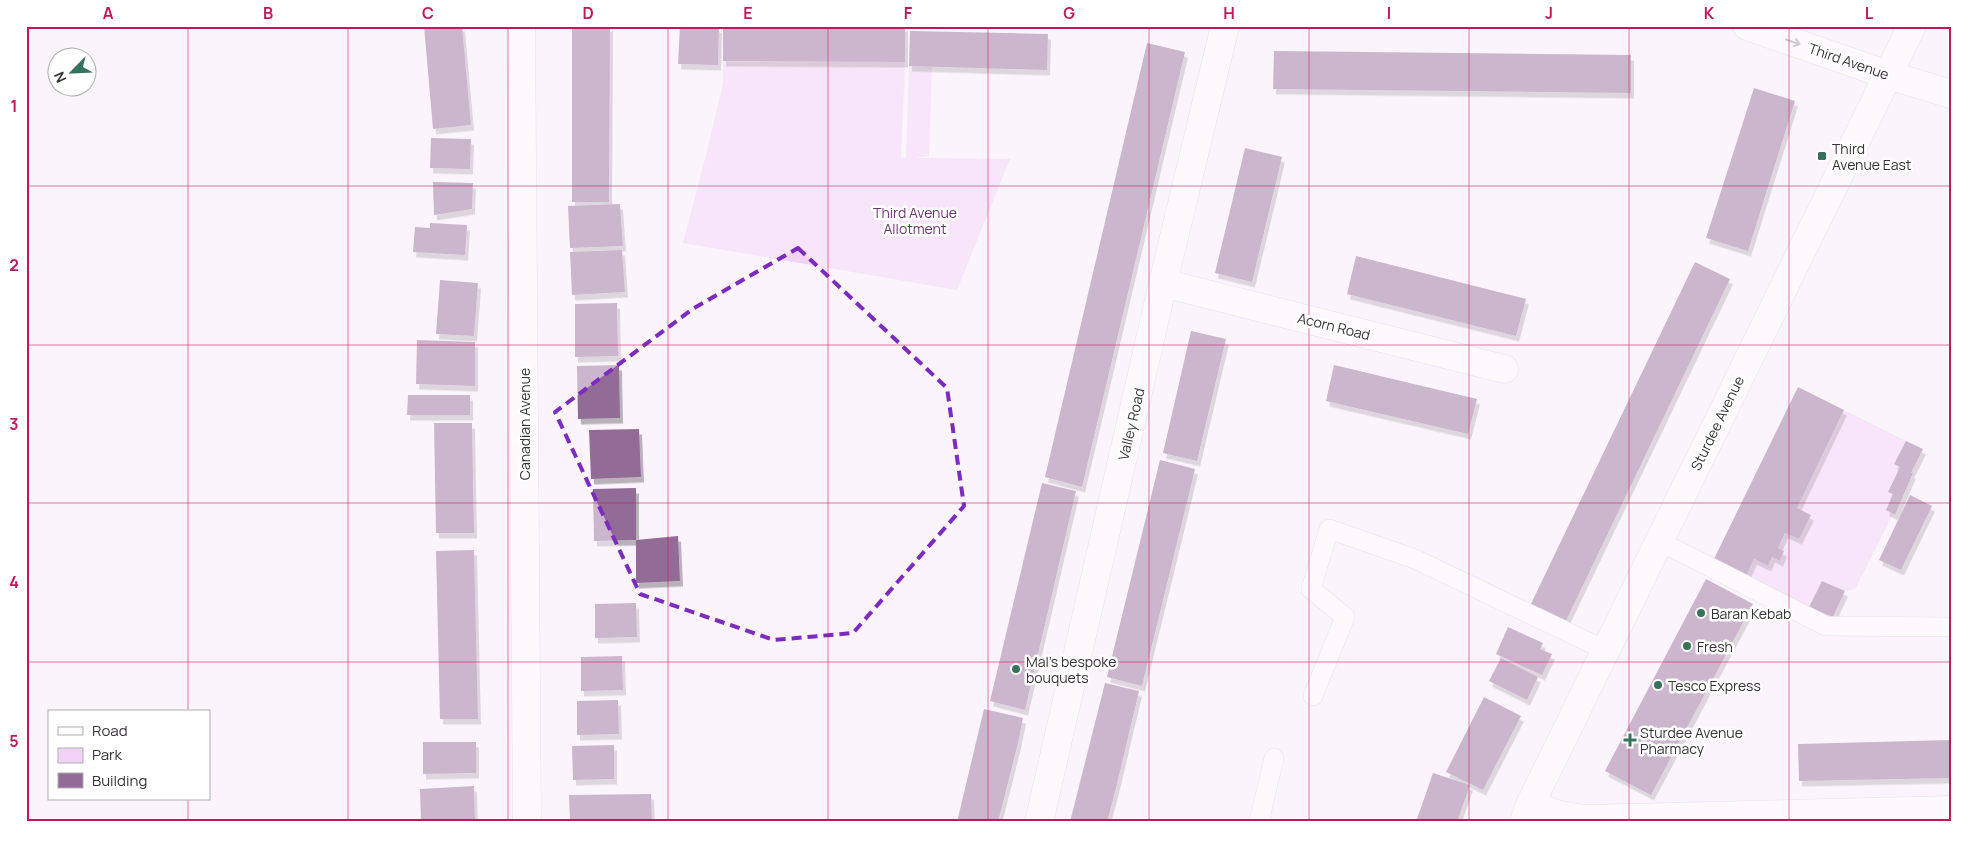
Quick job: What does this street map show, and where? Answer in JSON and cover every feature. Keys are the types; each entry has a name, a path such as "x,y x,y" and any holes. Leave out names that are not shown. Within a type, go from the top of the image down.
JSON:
{"street":[{"name":"Canadian Avenue","path":"521,26 528,822"},
{"name":"Valley Road","path":"1039,822 1163,283 1225,26"},
{"name":"Third Avenue","path":"1747,26 1951,94"},
{"name":"Sturdee Avenue","path":"1527,813 1912,26"},
{"name":"Acorn Road","path":"1163,283 1504,368"},
{"path":"1527,813 1584,819 1686,818 1951,810"}],"lane":[{"path":"1313,696 1345,617 1311,589 1329,528 1415,559 1607,651"},
{"path":"1659,541 1826,626 1951,627"},
{"path":"1259,822 1274,758"}],"highlighted area":[{"path":"798,248 947,388 964,506 853,633 774,640 640,594 555,412 694,308"}],"green space":[{"name":"Third Avenue Allotment","path":"723,61 905,62 901,158 906,157 909,66 932,67 929,156 914,158 1010,159 957,290 683,243 723,84"},
{"path":"1844,410 1906,441 1894,464 1900,467 1888,491 1893,494 1886,510 1893,514 1855,589 1845,591 1822,581 1809,607 1746,577 1754,559 1768,566 1772,557 1780,560 1784,551 1778,548 1785,533 1799,539 1811,515 1797,508"}],"building":[{"path":"424,26 462,26 471,125 433,129"},
{"path":"572,26 610,26 609,202 572,202"},
{"path":"680,26 719,27 718,65 678,64"},
{"path":"723,26 905,26 905,62 723,61"},
{"path":"910,31 1048,34 1047,70 909,66"},
{"path":"1147,43 1185,52 1082,487 1045,477"},
{"path":"1274,51 1631,55 1631,93 1273,89"},
{"path":"1754,88 1795,101 1748,251 1706,238"},
{"path":"431,138 471,139 470,169 430,168"},
{"path":"1245,148 1282,157 1252,282 1215,273"},
{"path":"433,182 473,183 472,209 434,215"},
{"path":"620,204 623,246 570,248 568,206"},
{"path":"430,223 467,225 465,255 413,252 415,227 430,228"},
{"path":"622,250 625,292 572,295 570,252"},
{"path":"1356,256 1526,299 1516,336 1347,294"},
{"path":"1695,262 1730,279 1563,627 1528,610"},
{"path":"440,280 478,283 474,336 436,334"},
{"path":"617,303 618,356 575,357 575,304"},
{"path":"1191,331 1226,339 1197,461 1163,453"},
{"path":"417,340 475,342 475,386 416,384"},
{"path":"619,365 620,418 578,419 577,366"},
{"path":"1334,365 1477,399 1468,434 1326,401"},
{"path":"1798,387 1844,410 1797,508 1811,515 1799,539 1785,533 1778,548 1784,551 1780,561 1772,557 1768,566 1754,559 1746,577 1713,561"},
{"path":"408,395 470,395 470,415 407,415"},
{"path":"434,423 472,423 474,533 436,533"},
{"path":"639,429 641,477 591,479 589,430"},
{"path":"1906,441 1923,449 1911,473 1913,473 1895,515 1886,510 1893,494 1888,492 1900,467 1894,464"},
{"path":"1160,460 1195,469 1142,686 1107,677"},
{"path":"1042,483 1076,491 1025,710 990,701"},
{"path":"636,488 636,540 594,541 593,489"},
{"path":"1910,495 1932,506 1901,570 1879,560"},
{"path":"678,536 680,581 636,583 636,540"},
{"path":"474,550 478,719 440,719 436,551"},
{"path":"1706,579 1753,604 1651,795 1605,771"},
{"path":"1822,581 1845,591 1833,617 1809,607"},
{"path":"636,603 637,637 595,638 595,604"},
{"path":"1508,627 1543,643 1540,649 1552,654 1542,675 1496,654"},
{"path":"622,656 623,690 581,691 581,657"},
{"path":"1501,658 1538,677 1527,700 1489,681"},
{"path":"1105,683 1139,691 1116,788 1107,822 1070,822"},
{"path":"1484,697 1521,716 1483,790 1446,772"},
{"path":"618,700 619,734 577,735 577,701"},
{"path":"984,709 1023,718 1018,743 998,822 957,822"},
{"path":"1951,740 1951,778 1799,781 1798,744"},
{"path":"423,742 476,742 476,773 423,774"},
{"path":"614,745 614,779 573,780 572,746"},
{"path":"1433,773 1470,785 1457,822 1416,822"},
{"path":"474,786 475,822 421,822 420,789"},
{"path":"651,794 652,822 570,822 569,795"}],"place":[{"name":"Third Avenue East","path":"1822,156"},
{"name":"Baran Kebab","path":"1701,613"},
{"name":"Fresh","path":"1687,646"},
{"name":"MaI's bespoke bouquets","path":"1016,669"},
{"name":"Tesco Express","path":"1658,685"},
{"name":"Sturdee Avenue Pharmacy","path":"1630,740"}]}
